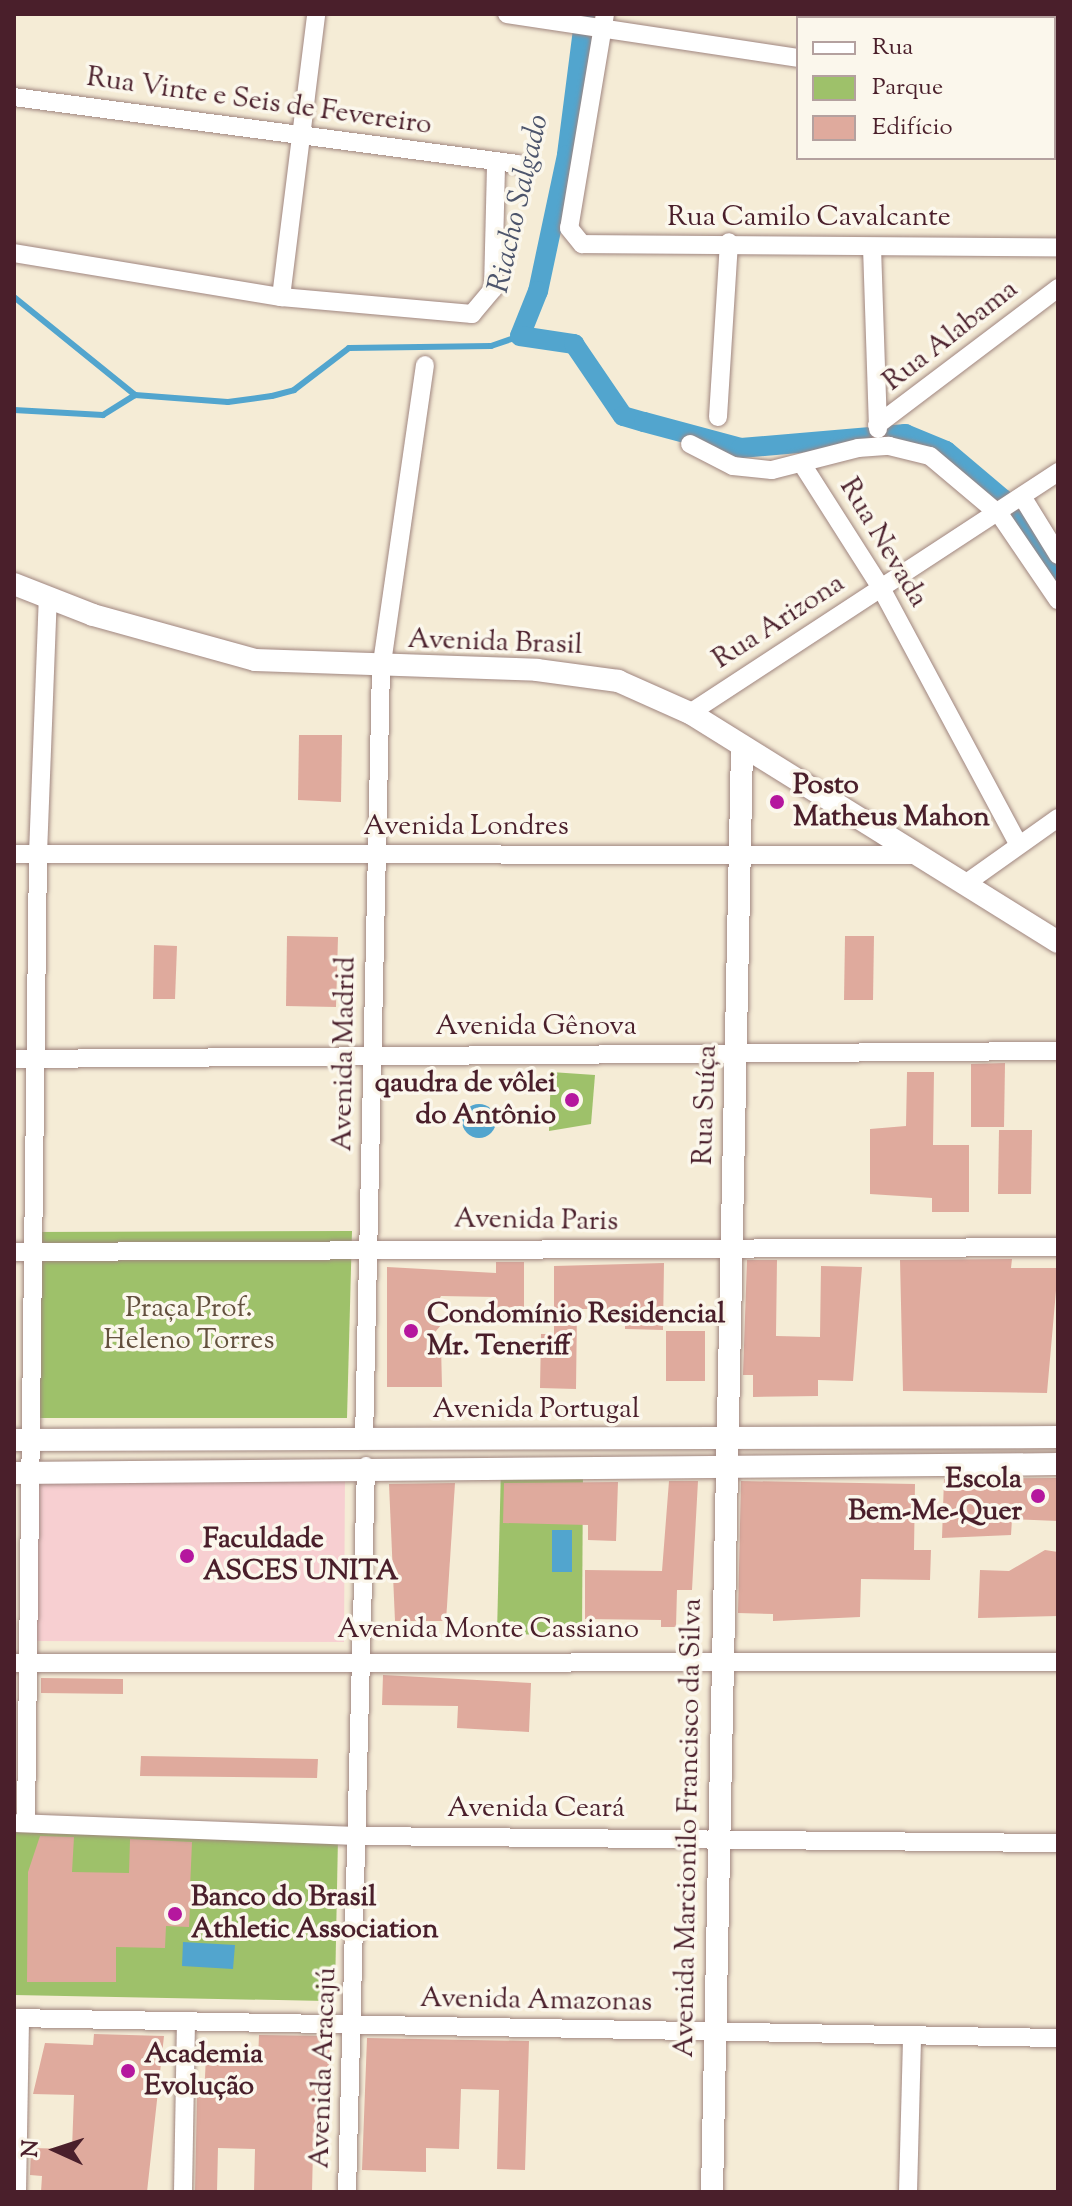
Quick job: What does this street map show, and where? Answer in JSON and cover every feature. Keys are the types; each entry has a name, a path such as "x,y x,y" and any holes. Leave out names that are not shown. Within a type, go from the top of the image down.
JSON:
{"street":[{"path":"281,297 316,14"},
{"path":"507,14 796,58"},
{"name":"Rua Camilo Cavalcante","path":"595,25 569,228 574,240 591,247 729,242 872,247 1058,247"},
{"name":"Rua Vinte e Seis de Fevereiro","path":"14,97 518,164"},
{"path":"14,253 281,297 424,314 480,311 493,289 496,162"},
{"path":"718,417 729,242"},
{"name":"Rua Alabama","path":"872,247 877,427 1058,288"},
{"name":"Avenida Madrid","path":"364,1440 381,670 425,365"},
{"path":"690,444 733,466 804,467"},
{"name":"Rua Nevada","path":"1012,507 910,449 858,448 804,467 881,588 1018,843"},
{"name":"Rua Arizona","path":"690,713 1012,507 1058,472"},
{"path":"1012,507 1058,555"},
{"path":"1012,507 1058,600"},
{"name":"Avenida Brasil","path":"14,584 255,660 381,670 581,674 645,689 690,713 1058,942"},
{"path":"20,1823 21,1474 34,1252 38,854 48,596"},
{"name":"Rua Suíça","path":"725,1465 739,1056 738,855 742,746"},
{"path":"965,884 1018,843 1058,818"},
{"name":"Avenida Londres","path":"14,854 375,857 919,855"},
{"name":"Avenida Gênova","path":"14,1059 739,1056 1058,1051"},
{"name":"Avenida Paris","path":"14,1252 370,1247 731,1251 1058,1247"},
{"name":"Avenida Portugal","path":"22,1440 1058,1437"},
{"name":"Avenida Portugal","path":"21,1474 366,1466 1058,1464"},
{"name":"Avenida Marcionilo Francisco da Silva","path":"712,2192 725,1465"},
{"name":"Avenida Aracajú","path":"347,2192 361,1836 366,1466"},
{"name":"Avenida Monte Cassiano","path":"22,1663 364,1658 1058,1662"},
{"name":"Avenida Ceará","path":"20,1823 361,1836 1058,1843"},
{"path":"17,2018 17,2192"},
{"name":"Avenida Amazonas","path":"17,2018 186,2024 714,2030 1058,2038"},
{"path":"183,2192 186,2024"},
{"path":"908,2192 912,2037"}],"shaded area":[{"name":"Faculdade ASCES UNITA","path":"28,1469 345,1472 344,1642 30,1641"}],"green space":[{"name":"qaudra de vôlei do Antônio","path":"551,1072 595,1075 591,1124 549,1131"},
{"name":"Praça Prof. Heleno Torres","path":"352,1231 347,1418 26,1418 30,1232"},
{"path":"501,1466 583,1466 582,1635 497,1634"},
{"name":"Banco do Brasil Athletic Association","path":"14,1822 338,1837 335,1991 327,2001 14,1995"}],"water":[{"path":"479,1104 491,1109 496,1121 491,1133 479,1138 467,1133 462,1121 467,1109"},
{"path":"552,1530 572,1530 572,1572 552,1572"},
{"path":"183,1942 235,1945 233,1969 182,1966"}],"building":[{"path":"299,735 342,735 341,802 298,800"},
{"path":"287,936 338,937 336,1007 286,1006"},
{"path":"845,936 874,936 873,1000 844,1000"},
{"path":"154,945 177,946 175,999 153,999"},
{"path":"1005,1063 1004,1127 971,1127 971,1064"},
{"path":"907,1072 934,1072 933,1145 969,1145 969,1212 932,1212 932,1198 870,1194 870,1129 906,1126"},
{"path":"999,1130 1032,1130 1031,1194 998,1194"},
{"path":"1012,1259 1011,1268 1058,1268 1047,1393 903,1391 900,1260"},
{"path":"747,1260 777,1260 776,1336 820,1337 821,1266 862,1267 853,1381 818,1380 818,1396 753,1397 753,1375 743,1375"},
{"name":"Condomínio Residencial Mr. Teneriff","path":"496,1262 524,1262 524,1323 496,1323 496,1297 441,1296 431,1315 441,1325 431,1337 441,1345 442,1387 387,1387 387,1267 496,1273"},
{"path":"664,1263 663,1330 625,1329 625,1309 577,1309 576,1389 540,1388 541,1334 554,1334 554,1266"},
{"path":"666,1331 705,1331 705,1381 666,1381"},
{"path":"1058,1478 1058,1521 1012,1519 1011,1535 942,1538 944,1479"},
{"path":"669,1481 698,1481 692,1590 677,1590 676,1627 661,1627 661,1620 585,1619 585,1570 662,1571"},
{"path":"741,1481 915,1484 914,1550 931,1550 930,1580 861,1579 860,1617 773,1621 773,1614 738,1613"},
{"path":"618,1482 616,1541 588,1540 588,1525 503,1523 504,1483"},
{"path":"455,1483 446,1621 395,1621 389,1484"},
{"path":"1045,1550 1058,1552 1058,1616 978,1618 980,1570 1009,1571"},
{"path":"383,1675 531,1683 529,1732 457,1728 458,1706 382,1705"},
{"path":"41,1678 123,1679 123,1694 41,1693"},
{"path":"141,1756 318,1759 317,1778 140,1776"},
{"path":"40,1836 74,1837 72,1872 129,1873 130,1839 192,1842 190,1889 250,1891 250,1908 190,1906 189,1927 166,1926 165,1948 116,1947 116,1982 27,1982 28,1872"},
{"path":"94,2034 164,2036 147,2192 41,2192 42,2176 30,2175 31,2148 72,2149 74,2095 33,2094 45,2043 93,2045"},
{"path":"259,2035 330,2036 328,2097 317,2097 321,2151 313,2150 312,2192 254,2192 255,2149 218,2148 217,2192 195,2192 197,2097 204,2097 206,2056 258,2059"},
{"path":"367,2038 529,2041 525,2170 497,2169 499,2090 461,2089 459,2149 426,2148 426,2172 362,2170"}],"waterway":[{"name":"Riacho Salgado","path":"585,14 567,155 538,291 520,336 574,344 623,416 644,422 741,448 905,434 946,451 1003,499 1058,577"},
{"path":"14,297 135,395"},
{"path":"14,410 103,415 135,395 228,402 272,396 294,390 349,348 491,346 520,336"}],"place":[{"name":"Posto Matheus Mahon","path":"777,802"},
{"name":"qaudra de vôlei do Antônio","path":"572,1100"},
{"name":"Condomínio Residencial Mr. Teneriff","path":"411,1331"},
{"name":"Escola Bem-Me-Quer","path":"1038,1496"},
{"name":"Faculdade ASCES UNITA","path":"187,1556"},
{"name":"Banco do Brasil Athletic Association","path":"175,1914"},
{"name":"Academia Evolução","path":"128,2071"}]}
